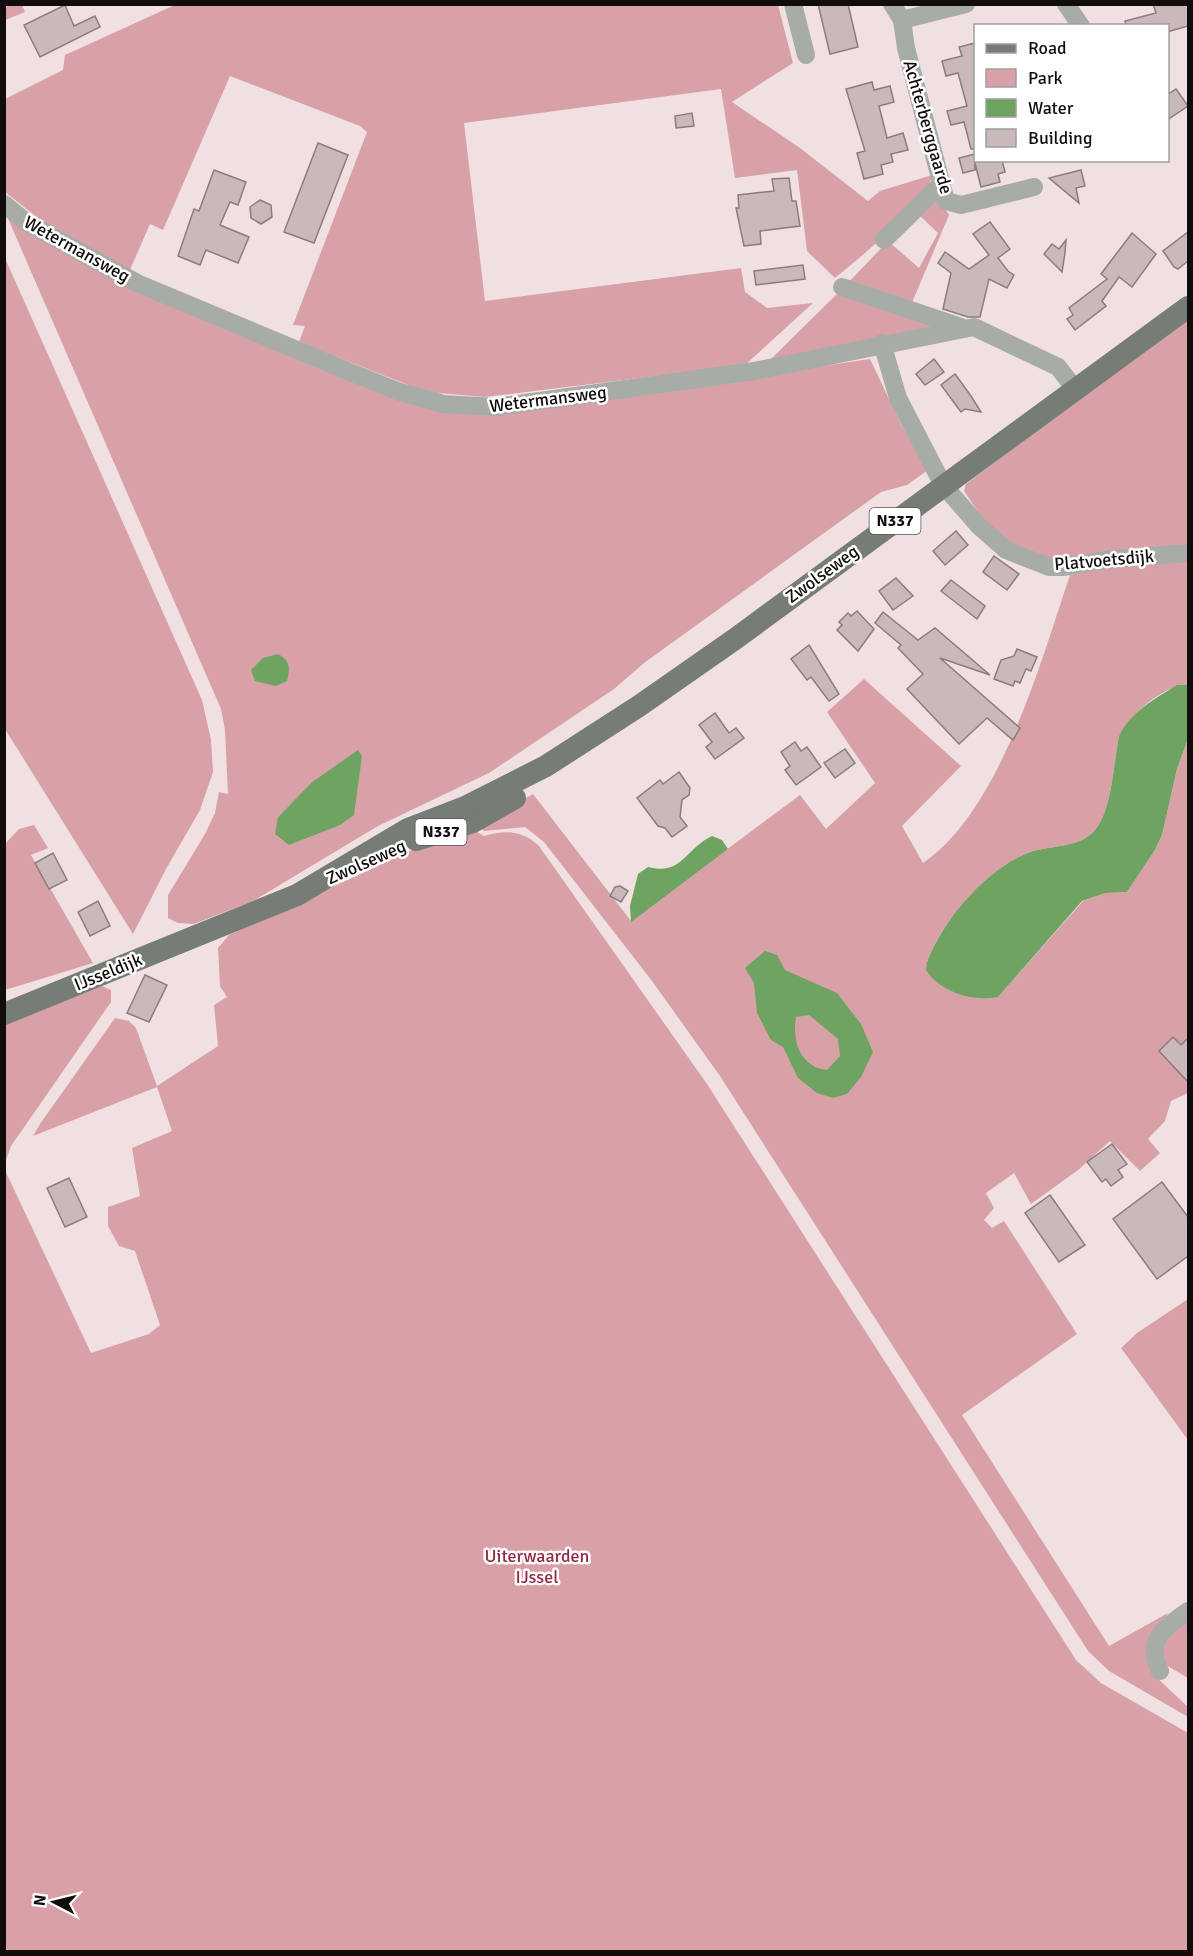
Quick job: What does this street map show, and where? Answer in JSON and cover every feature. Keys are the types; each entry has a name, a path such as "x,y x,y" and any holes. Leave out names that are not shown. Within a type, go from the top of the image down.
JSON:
{"main road":[{"name":"Zwolseweg","path":"212,930 348,872 416,840 473,822 533,785 599,733 735,639 1188,307"},
{"name":"IJsseldijk","path":"4,1014 212,930"}],"street":[{"path":"793,4 806,55"},
{"name":"Achterberggaarde","path":"892,4 902,20 906,48 946,201 961,205 1034,187"},
{"path":"902,20 966,4"},
{"path":"1066,4 1080,24"},
{"path":"884,240 942,183"},
{"name":"Wetermansweg","path":"4,204 26,222 138,283 400,392 443,404 476,408 512,406 754,371 974,327 1058,367 1075,389"},
{"path":"842,287 963,328"},
{"name":"Platvoetsdijk","path":"882,344 898,398 943,485 979,526 1006,550 1049,567 1188,553"},
{"path":"1160,1671 1153,1653 1157,1639 1166,1627 1188,1611"}],"green space":[{"path":"5,4 22,5 25,12 5,20"},
{"path":"177,4 778,5 793,63 732,102 800,148 868,201 880,191 932,175 928,187 906,215 835,278 807,251 797,170 735,178 721,89 464,123 485,301 741,268 745,292 767,308 813,303 745,365 485,397 426,392 299,342 305,326 293,325 367,132 360,126 230,76 163,230 150,224 129,272 57,233 5,192 5,99 63,70 65,55"},
{"path":"937,196 949,215 911,305 848,283 888,241 919,268 938,233 919,215"},
{"path":"6,214 421,406 647,392 870,359 901,424 928,470 907,485 881,492 644,663 614,689 489,773 378,826 253,901 194,924 178,923 168,918 168,895 205,834 215,813 219,792 228,794 225,730 221,709","holes":["311,783 340,825 278,817"]},
{"path":"4,256 202,700 211,740 213,772 200,810 166,869 133,934 5,729"},
{"path":"841,290 932,323 933,328 770,360"},
{"path":"1188,316 1188,549 1104,559 1058,561 1039,559 1015,549 983,518 964,491 966,484"},
{"path":"1188,560 1188,685 1179,686 1159,695 1139,710 1124,728 1119,736 1106,807 1098,826 1091,834 1074,843 1033,851 1014,860 957,911 940,934 927,962 998,997 1083,901 1106,893 1127,892 1155,850 1162,835 1177,769 1188,739 1188,1093 1171,1101 1165,1121 1148,1139 1160,1153 1140,1171 1110,1141 1078,1170 1031,1204 1014,1173 986,1193 994,1208 984,1220 992,1228 1004,1221 1077,1334 962,1415 1109,1646 1168,1613 1159,1628 1154,1675 1188,1707 1188,1717 1109,1671 1088,1651 720,1076 652,981 544,842 525,827 484,831 478,826 533,794 631,921 800,795 826,829 875,783 827,712 864,679 961,766 902,826 923,863 950,839 974,808 996,772 1031,690 1070,575 1117,564"},
{"path":"34,825 48,848 31,855 93,963 5,990 5,844 19,829"},
{"name":"Uiterwaarden IJssel","path":"472,829 484,836 506,832 520,834 539,846 707,1084 1076,1660 1101,1683 1188,1733 1188,1951 5,1951 4,1168 91,1353 149,1334 160,1325 135,1251 119,1246 108,1226 108,1207 140,1196 132,1148 172,1131 157,1087 33,1136 40,1124 115,1018 129,1021 136,1028 157,1086 218,1046 214,1005 227,997 220,986 218,948 229,935 440,837"},
{"path":"102,986 111,990 111,1002 11,1146 5,1163 5,1024"},
{"path":"1188,1299 1188,1440 1121,1348 1137,1333"},
{"path":"1188,1616 1188,1678 1166,1665 1160,1645"}],"water":[{"path":"278,654 285,659 288,666 287,681 276,686 255,681 251,670 263,658"},
{"path":"1177,685 1188,685 1188,739 1177,769 1162,835 1155,850 1127,892 1106,893 1082,901 998,997 978,998 958,994 948,990 932,978 926,970 934,946 954,915 979,886 1008,863 1023,855 1074,843 1091,834 1098,826 1106,807 1119,736 1124,727 1144,706"},
{"path":"358,750 362,756 354,815 340,825 289,845 275,834 278,817 311,783"},
{"path":"712,836 722,840 728,849 631,922 630,906 638,874 648,867 659,869 676,865"},
{"path":"765,951 777,955 785,970 837,993 861,1024 873,1052 861,1077 847,1094 833,1098 817,1093 798,1078 783,1047 771,1040 757,1013 754,983 745,968","holes":["809,1015 838,1039 840,1056 827,1070 810,1064 797,1044 796,1017"]}],"building":[{"path":"818,4 848,4 858,47 830,54"},
{"path":"1153,4 1188,4 1188,26 1169,31 1169,24 1126,24 1125,21 1156,13"},
{"path":"65,5 74,26 95,16 100,27 40,57 24,25"},
{"path":"974,43 974,149 971,149 964,122 951,125 947,111 967,106 958,73 946,76 942,61 962,56 959,47"},
{"path":"872,82 874,90 890,86 894,102 879,106 887,138 903,133 908,150 891,154 893,162 881,165 883,174 864,179 857,153 865,151 846,89"},
{"path":"1176,89 1188,106 1169,119 1169,94"},
{"path":"692,113 694,126 676,128 675,116"},
{"path":"318,143 348,155 314,243 284,232"},
{"path":"974,154 974,162 1002,162 1005,172 998,174 1000,182 981,187 975,163 975,170 963,173 959,158"},
{"path":"214,170 246,182 238,205 230,202 220,225 249,237 238,263 206,250 200,265 178,256 194,209 199,211"},
{"path":"1081,170 1085,186 1076,188 1079,203 1049,178"},
{"path":"789,178 792,201 796,201 800,226 760,231 761,244 744,246 736,208 739,208 738,195 774,191 772,179"},
{"path":"260,200 271,205 272,217 261,224 251,218 250,207"},
{"path":"990,222 1010,249 998,258 1014,275 1007,288 989,279 980,317 968,317 943,309 951,273 938,263 945,252 969,269 989,255 973,234"},
{"path":"1188,232 1188,261 1178,269 1163,251"},
{"path":"1132,233 1156,254 1132,287 1119,277 1102,301 1106,306 1075,330 1067,319 1073,315 1069,308 1107,279 1101,274"},
{"path":"1066,240 1062,272 1044,254 1052,244 1059,249"},
{"path":"803,265 805,279 756,285 754,271"},
{"path":"934,359 944,372 925,385 916,374"},
{"path":"955,374 981,412 965,409 961,412 941,385"},
{"path":"956,531 968,545 945,565 933,551"},
{"path":"994,556 1019,574 1007,590 983,572"},
{"path":"896,578 913,596 893,610 879,591"},
{"path":"951,580 985,606 977,619 941,591"},
{"path":"857,611 874,629 858,651 837,630 842,625 839,622 848,613 851,616"},
{"path":"883,612 918,640 935,628 990,675 940,658 1020,728 1013,740 987,718 959,744 907,689 923,674 898,648 901,645 875,623"},
{"path":"809,645 839,694 829,701 811,677 807,680 791,659"},
{"path":"1017,649 1037,657 1031,671 1026,669 1020,683 1015,681 1013,686 994,679 1001,660 1014,656"},
{"path":"715,713 729,733 736,728 744,738 715,759 706,747 712,742 699,725"},
{"path":"795,742 801,751 807,747 821,767 796,785 785,770 790,766 781,752"},
{"path":"845,749 855,763 835,778 824,763"},
{"path":"679,772 690,788 689,795 682,800 680,817 687,826 672,837 665,828 658,826 637,798 660,780 663,784"},
{"path":"53,853 67,880 49,889 35,863"},
{"path":"620,886 628,891 621,902 610,896 615,887"},
{"path":"98,901 110,926 90,936 78,912"},
{"path":"145,975 167,985 149,1022 127,1013"},
{"path":"1173,1037 1181,1045 1188,1038 1188,1082 1159,1051"},
{"path":"1112,1144 1127,1164 1118,1170 1123,1177 1111,1186 1106,1179 1102,1182 1087,1162"},
{"path":"69,1178 87,1217 65,1227 47,1188"},
{"path":"1162,1182 1188,1217 1188,1256 1157,1279 1113,1219"},
{"path":"1050,1195 1085,1245 1059,1262 1025,1213"}]}
